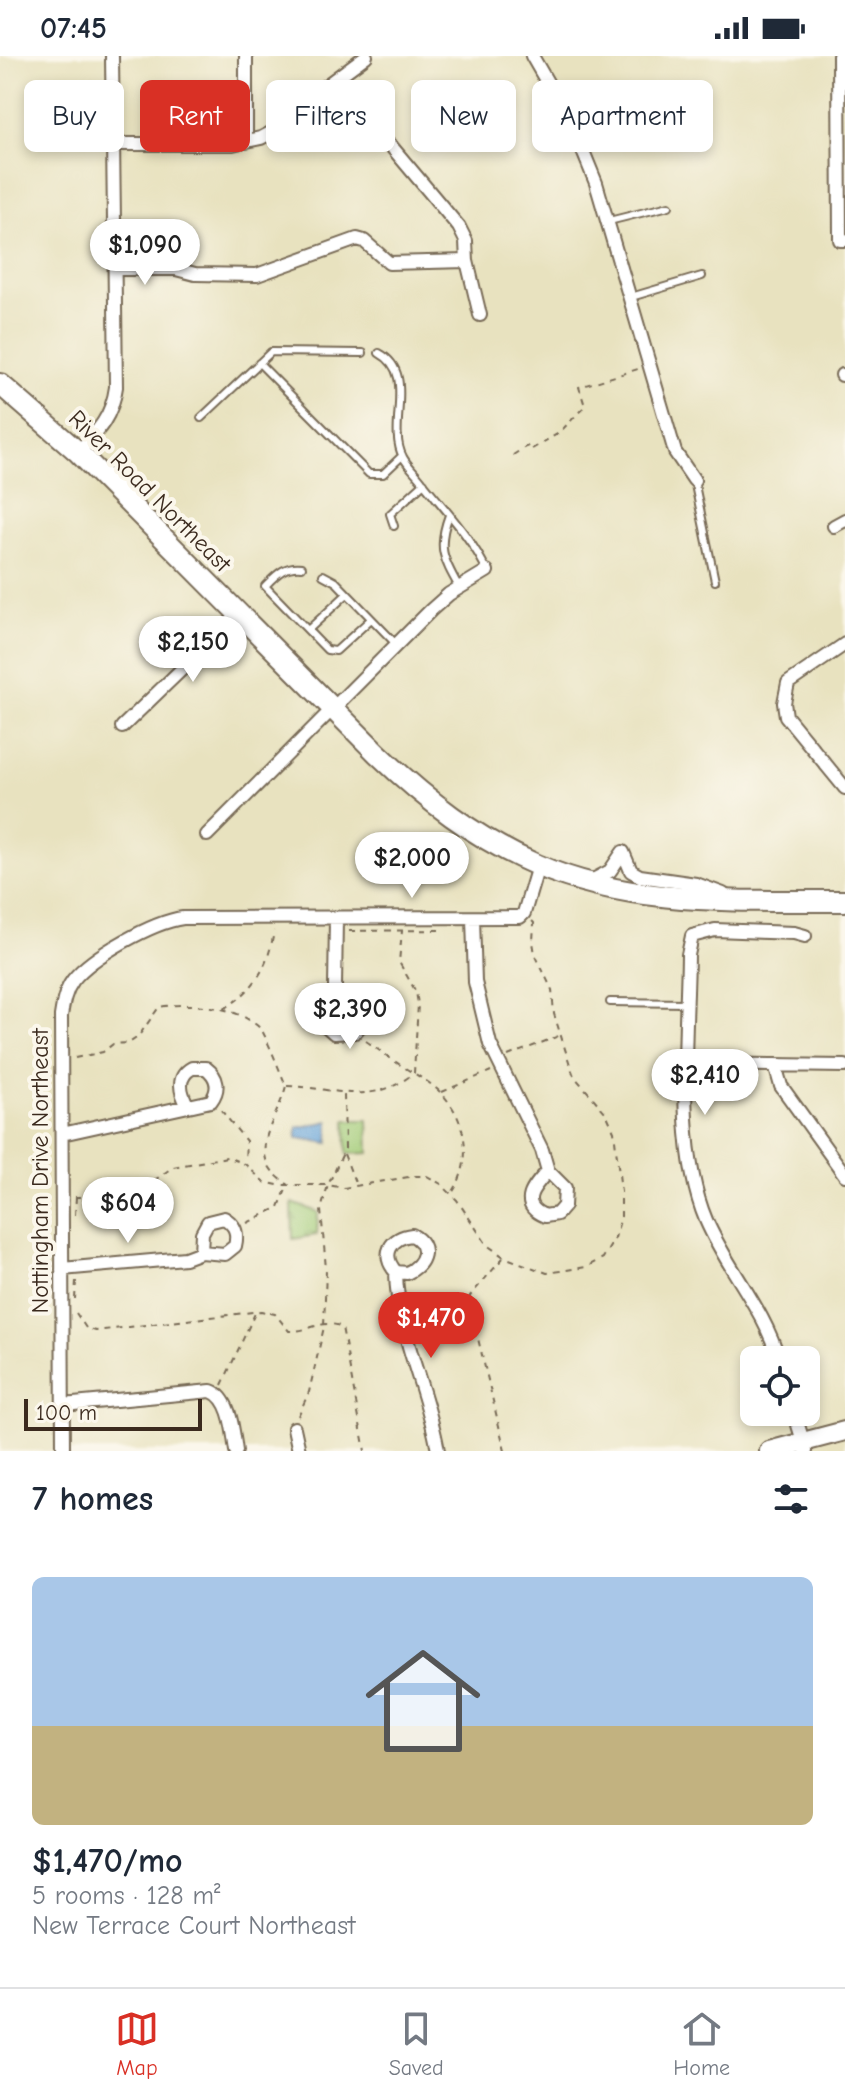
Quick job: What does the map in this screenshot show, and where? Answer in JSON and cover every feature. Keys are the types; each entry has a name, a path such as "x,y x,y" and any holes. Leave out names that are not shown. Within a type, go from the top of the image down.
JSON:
{"main road":[{"name":"River Road Northeast","path":"0,384 78,452 406,780 436,805 499,847 538,866 589,882 669,896 845,901"},
{"path":"769,1451 804,1447 845,1431"}],"street":[{"path":"112,56 113,80"},
{"path":"246,56 246,80"},
{"path":"250,141 276,130 319,91 366,56"},
{"path":"532,56 546,80"},
{"path":"839,56 842,240"},
{"path":"395,151 459,227 466,241 467,262 480,315"},
{"path":"78,452 105,424 113,406 116,387 114,152"},
{"path":"583,152 609,221 675,452 694,480"},
{"path":"115,269 176,269 195,274 257,275 357,239 364,241 389,263 467,262"},
{"path":"207,835 431,610 459,587 487,571"},
{"path":"122,727 238,615"},
{"path":"845,644 788,683 784,703 786,716 845,788"},
{"path":"589,882 610,871 623,852 631,871 640,876 696,884 737,900"},
{"path":"524,913 538,866"},
{"name":"Nottingham Drive Northeast","path":"63,1451 69,1268 62,1134 61,1016 65,994 79,973 137,933 170,920 274,918 336,924 515,918 524,913"},
{"path":"473,918 475,982 484,1024 542,1150 548,1171"},
{"path":"336,924 335,988 339,1001"},
{"path":"773,1346 758,1309 715,1240 693,1183 687,1131 688,955 692,936 715,930 805,936"},
{"path":"339,1001 354,1005 359,1011 362,1024 355,1032 334,1033 325,1025 327,1009 339,1001"},
{"path":"687,1064 845,1066"},
{"path":"775,1065 781,1086 845,1175"},
{"path":"62,1134 211,1101 218,1090 212,1072 206,1068 192,1068 182,1078 180,1088 188,1106"},
{"path":"69,1268 185,1258 201,1252 217,1255 231,1251 237,1240 235,1229 224,1218 208,1222 202,1233 201,1252"},
{"path":"396,1272 397,1298 405,1334 438,1451"},
{"path":"63,1405 202,1391 219,1394 225,1402 236,1451"},
{"path":"798,1426 804,1447"},
{"path":"294,1428 299,1451"}],"lane":[{"path":"609,221 669,206"},
{"path":"631,297 702,276"},
{"path":"201,418 271,352 363,353"},
{"path":"379,353 395,368 400,386 398,434 402,456 478,550 487,571"},
{"path":"259,363 369,474 383,474 402,456"},
{"path":"694,480 715,581"},
{"path":"394,526 390,514 424,483"},
{"path":"449,515 441,543 445,562 459,587"},
{"path":"302,567 290,566 265,586 327,650 336,651 371,619"},
{"path":"323,575 347,594 396,644"},
{"path":"308,630 347,594"},
{"path":"610,1002 687,1003"}],"path":[{"path":"513,455 527,446 530,450 559,433 577,415 585,406 579,387 650,366"},
{"path":"75,1216 76,1197 131,1197 173,1167 227,1157 245,1164 264,1182 287,1186 328,1185 340,1188 420,1175 434,1179 452,1194 487,1245 504,1257 547,1273 586,1267 603,1258 618,1229 621,1191 614,1131 606,1113 574,1076 554,1014 552,990 535,954 534,923 524,913"},
{"path":"223,1010 247,992 259,978 271,951 274,918"},
{"path":"336,924 402,931 447,930"},
{"path":"402,931 399,962 416,992 418,1004 414,1073"},
{"path":"355,1032 441,1093 454,1109 465,1142 463,1174 452,1194"},
{"path":"441,1093 492,1070 507,1056 562,1034"},
{"path":"286,1086 344,1094 380,1091 414,1073"},
{"path":"344,1094 343,1153 356,1186"},
{"path":"211,1101 224,1112 246,1141 245,1164"},
{"path":"294,1428 309,1392 324,1323 326,1269 321,1210 328,1185 343,1153"},
{"path":"235,1229 279,1207 287,1186"},
{"path":"504,1257 471,1293 469,1301 505,1451"},
{"path":"69,1268 76,1314 86,1328 96,1331 256,1311 275,1314 289,1331 302,1331 324,1323 337,1324 343,1330 346,1362 365,1451"},
{"path":"219,1394 256,1311"}],"green space":[{"path":"346,1120 368,1120 369,1153 347,1154"},
{"path":"292,1203 318,1212 317,1235 293,1239"}],"water":[{"path":"329,1121 329,1143 297,1138 297,1128"}]}
